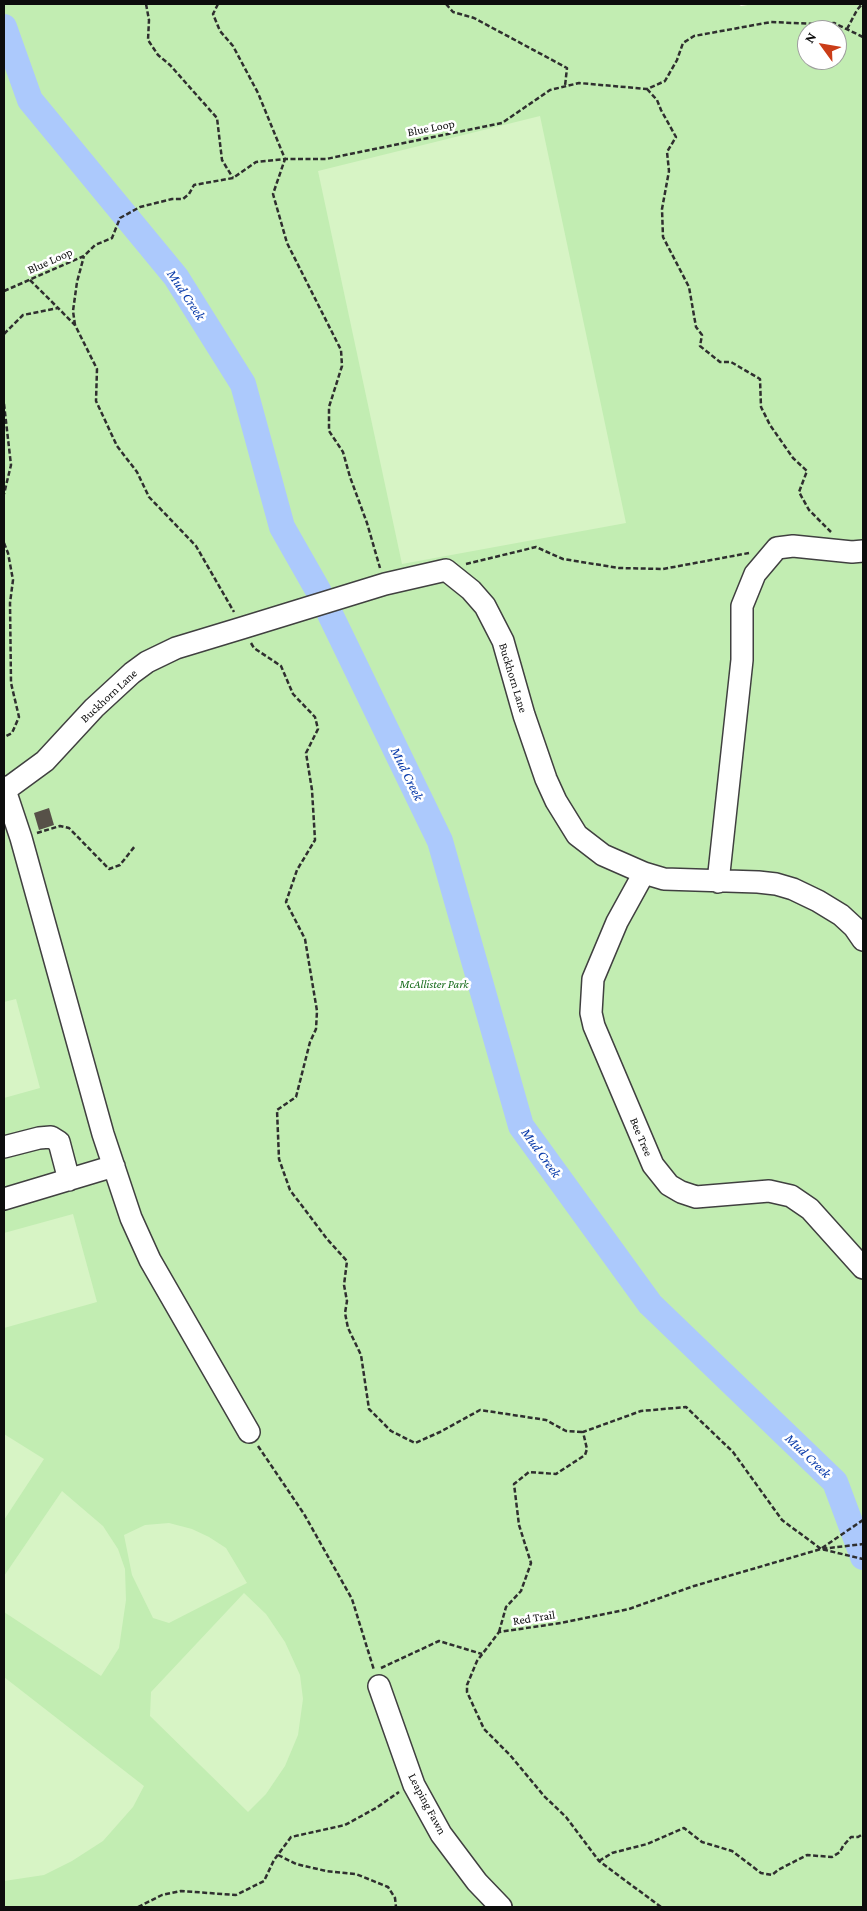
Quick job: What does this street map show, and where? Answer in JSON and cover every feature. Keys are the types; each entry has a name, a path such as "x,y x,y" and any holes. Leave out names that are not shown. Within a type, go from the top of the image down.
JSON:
{"lane":[{"path":"718,882 742,660 742,606 755,574 778,548 793,546 858,552"},
{"name":"Buckhorn Lane","path":"4,789 44,761 94,708 132,673 147,662 176,648 385,584 446,570 471,590 485,606 502,641 524,715 546,779 556,801 577,835 603,855 644,873 675,880 776,884 793,889 818,900 841,915 854,927 863,940"},
{"path":"4,789 21,838 114,1166 131,1218 150,1260 249,1432"},
{"name":"Bee Tree","path":"644,873 617,922 593,979 591,1013 594,1026 653,1164 669,1185 681,1192 696,1197 769,1191 791,1196 810,1209 863,1268"},
{"path":"4,1147 39,1138 51,1137 59,1142 69,1180"},
{"path":"4,1200 114,1166"},
{"name":"Leaping Fawn","path":"379,1686 413,1781 441,1834 477,1882 502,1907"}],"path":[{"path":"146,4 149,20 148,40 158,55 170,65 217,118 222,160 233,178"},
{"path":"218,4 213,14 220,31 233,46 258,93 285,159 274,194 287,243 341,350 342,366 330,407 329,431 343,452 385,584"},
{"path":"446,4 453,12 474,18 567,68 565,86"},
{"path":"862,4 856,10 847,29 863,37"},
{"path":"797,23 771,22 694,36 683,43 665,81 647,89 657,100 676,138 667,152 669,171 662,209 663,237 688,287 696,326 702,335 700,346 720,362 731,362 760,378 761,407 770,425 794,458 807,471 799,492 809,510 858,552"},
{"name":"Blue Loop","path":"4,291 84,256 95,245 112,238 120,218 140,207 172,199 184,199 194,185 233,178 256,162 285,159 326,159 502,123 550,90 579,83 647,89"},
{"path":"75,326 73,311 77,282 84,256"},
{"path":"30,280 75,326 98,369 96,401 117,446 137,472 149,497 196,546 254,648 282,666 293,694 315,717 318,729 306,753 312,790 315,840 297,870 286,902 305,939 317,1011 316,1029 310,1042 296,1097 277,1110 279,1159 290,1190 327,1239 347,1261 344,1285 347,1301 345,1314 348,1328 361,1354 369,1409 391,1431 414,1443 440,1432 480,1410 546,1420 566,1431 583,1432 641,1411 686,1407 733,1452 782,1520 821,1549 863,1559"},
{"path":"4,334 23,315 58,308"},
{"path":"4,404 11,464 4,494"},
{"path":"4,542 13,580 10,603 12,683 19,717 12,733 4,737"},
{"path":"446,570 536,547 563,559 619,568 663,569 752,553"},
{"path":"21,838 60,826 69,828 109,869 120,865 136,846"},
{"path":"249,1432 304,1514 352,1599 374,1671 439,1641 482,1654"},
{"path":"499,1632 506,1607 521,1591 531,1563 520,1525 514,1484 529,1472 556,1474 585,1455 587,1449 583,1432"},
{"path":"821,1549 863,1520"},
{"name":"Red Trail","path":"661,1907 599,1860 566,1817 544,1796 510,1755 484,1729 467,1692 466,1685 477,1661 499,1632 561,1623 629,1609 694,1586 821,1549 863,1544"},
{"path":"138,1907 162,1895 181,1891 236,1895 264,1881 291,1837 345,1825 376,1808 413,1781"},
{"path":"599,1860 612,1853 647,1844 684,1828 702,1842 732,1851 760,1873 772,1875 807,1855 832,1857 840,1852 842,1846 851,1837 858,1837 863,1834"},
{"path":"278,1856 296,1864 326,1871 356,1874 388,1887 395,1898 396,1907"}],"green space":[{"name":"McAllister Park","path":"4,4 738,4 741,6 754,4 863,4 863,1907 4,1907"},
{"path":"540,116 626,523 402,564 318,171"},
{"path":"16,999 40,1088 4,1098 4,1002"},
{"path":"73,1214 97,1302 4,1328 4,1233"},
{"path":"4,1434 44,1459 4,1520"},
{"path":"62,1491 103,1526 118,1549 125,1569 126,1600 119,1648 101,1676 4,1612 4,1576"},
{"path":"169,1523 192,1529 226,1548 247,1583 169,1623 153,1618 132,1575 124,1535 145,1525"},
{"path":"244,1593 266,1614 285,1642 300,1675 303,1699 298,1735 285,1766 266,1794 248,1812 150,1716 151,1692"},
{"path":"4,1677 144,1786 133,1807 103,1841 72,1861 44,1875 4,1881"}],"building":[{"path":"49,808 54,825 39,830 34,813"}],"waterway":[{"name":"Mud Creek","path":"4,27 30,100 176,277 243,384 282,527 319,592"},
{"name":"Mud Creek","path":"330,614 440,841 521,1126 650,1304 835,1482 863,1557"}]}
